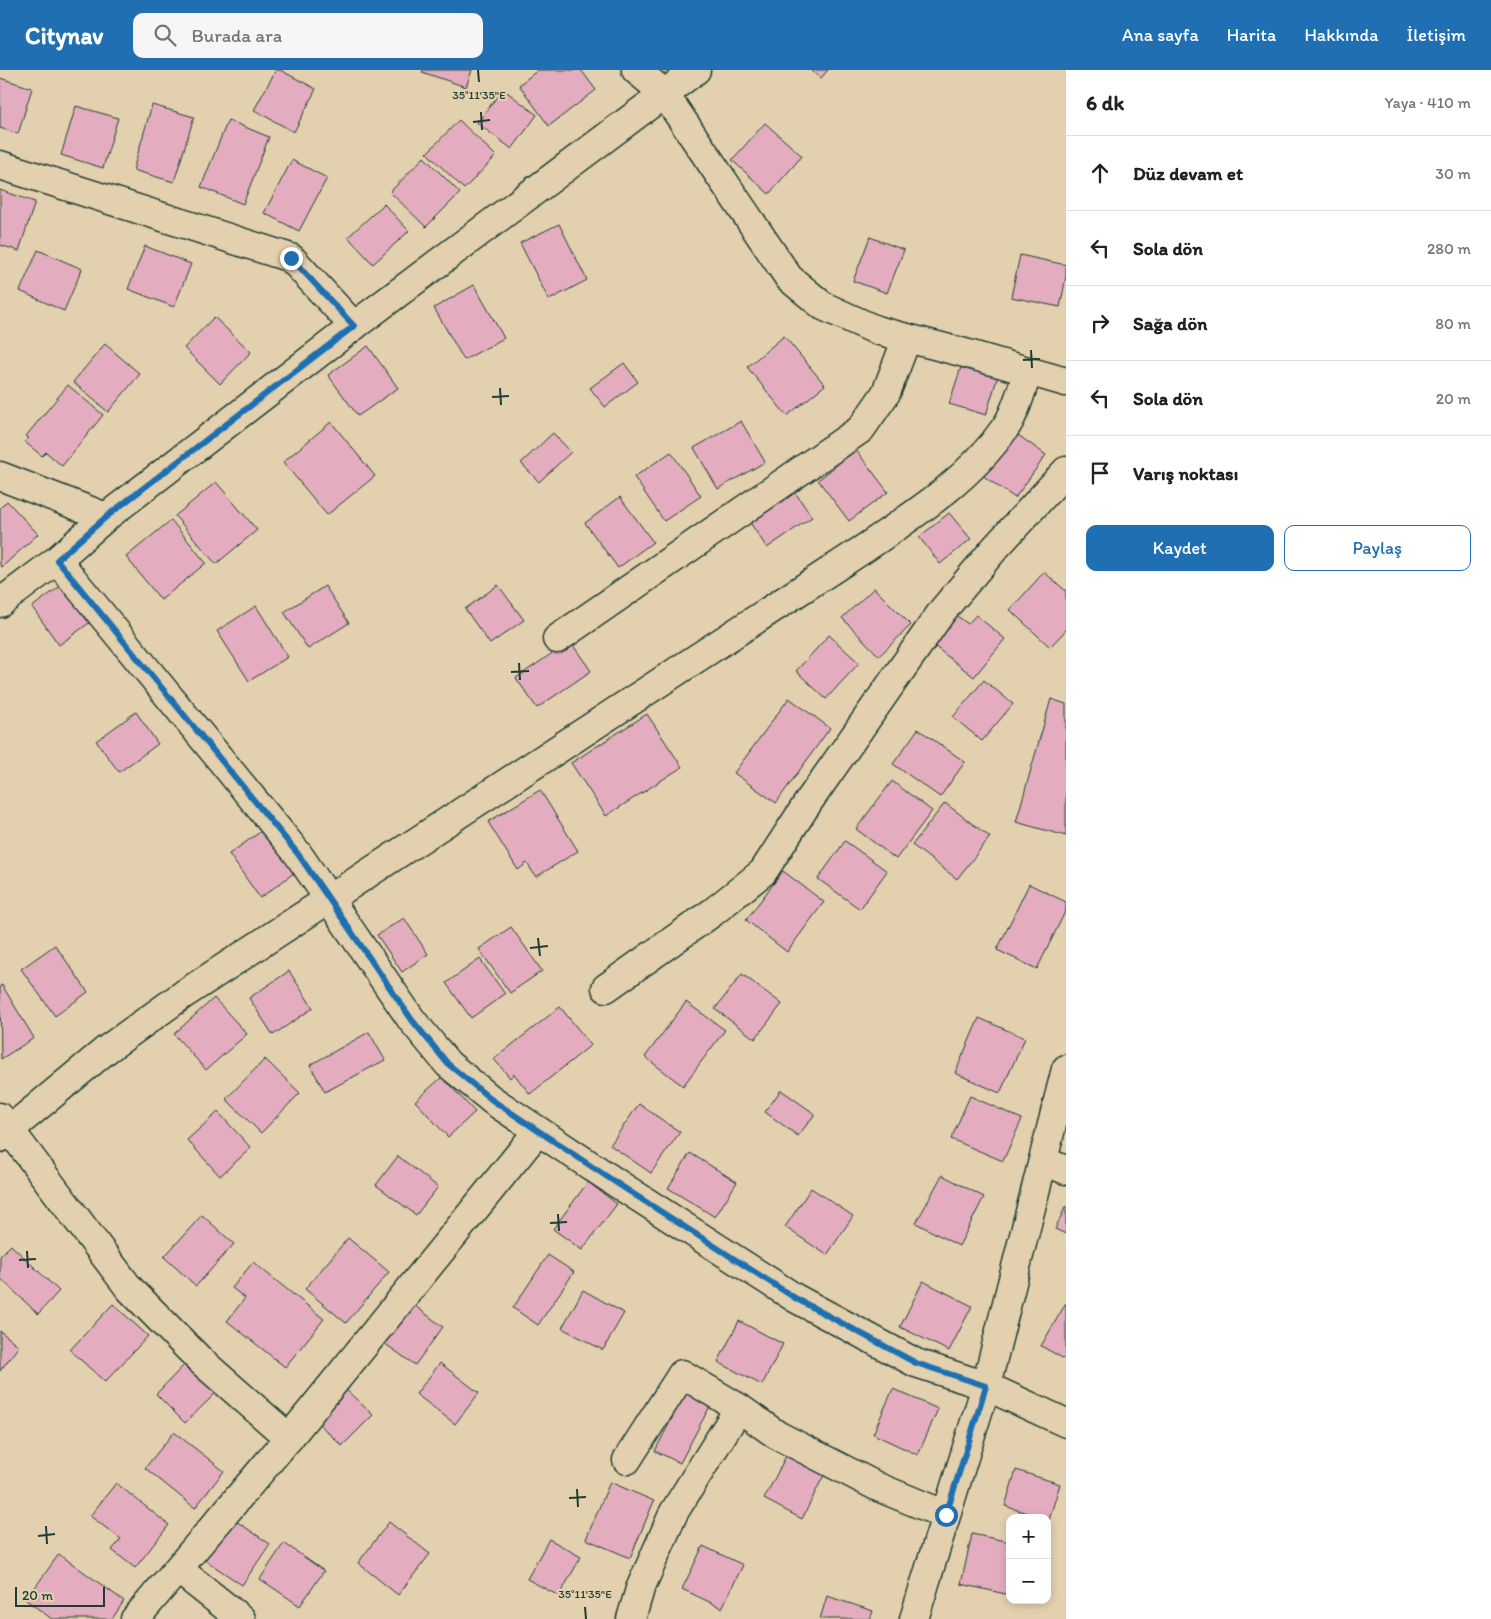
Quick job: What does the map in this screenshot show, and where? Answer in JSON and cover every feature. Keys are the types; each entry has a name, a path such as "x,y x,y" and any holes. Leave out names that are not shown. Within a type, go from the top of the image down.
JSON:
{"street":[{"path":"636,70 664,93 789,278 823,306 876,330 1066,382"},
{"path":"0,603 57,560 106,517 354,326 696,70"},
{"path":"0,165 291,258 354,326"},
{"path":"557,639 861,429 886,393 907,338"},
{"path":"289,1438 200,1360 130,1288 3,1128 184,994 922,509 975,464 1006,427 1028,371"},
{"path":"606,988 713,912 763,872 809,801 943,610 996,547 1066,471"},
{"path":"0,476 106,517"},
{"path":"57,560 298,854 412,1020 448,1064 492,1100 795,1298 916,1363 986,1386 1066,1424"},
{"path":"914,1619 1054,1166 1066,1069"},
{"path":"135,1619 289,1438 538,1131"},
{"path":"627,1460 682,1374 740,1408 777,1435 878,1487 946,1515"},
{"path":"632,1619 640,1589 674,1512 740,1408"},
{"path":"178,1569 240,1619"}],"building":[{"path":"276,70 280,70 316,89 294,132 254,110"},
{"path":"423,70 472,70 466,87 422,72"},
{"path":"538,70 581,70 596,90 549,126 519,85"},
{"path":"811,70 828,70 821,78"},
{"path":"0,78 32,88 18,134 0,128"},
{"path":"503,89 537,115 512,149 477,123"},
{"path":"152,105 194,117 174,182 133,170"},
{"path":"76,106 118,118 103,168 61,155"},
{"path":"228,120 269,137 243,204 201,187"},
{"path":"459,120 496,156 464,189 427,153"},
{"path":"765,123 802,156 769,194 732,160"},
{"path":"424,157 460,193 426,227 390,192"},
{"path":"292,160 327,178 299,231 264,213"},
{"path":"0,190 35,202 19,251 0,245"},
{"path":"384,204 409,231 373,264 348,237"},
{"path":"559,224 587,280 549,300 520,243"},
{"path":"870,237 904,250 887,293 853,281"},
{"path":"145,246 191,264 174,307 128,289"},
{"path":"38,250 82,269 64,311 20,291"},
{"path":"1020,255 1066,265 1066,277 1060,307 1011,297"},
{"path":"474,285 504,338 464,360 434,308"},
{"path":"214,317 251,352 220,384 184,348"},
{"path":"784,336 825,385 787,416 747,367"},
{"path":"105,344 140,374 108,412 73,382"},
{"path":"368,346 398,388 358,416 328,375"},
{"path":"965,355 1001,366 986,415 949,404"},
{"path":"624,363 638,382 605,407 590,388"},
{"path":"68,385 103,415 62,466 46,452 42,456 25,442 29,438 26,436"},
{"path":"741,421 765,462 718,489 694,448"},
{"path":"331,422 375,476 327,515 283,462"},
{"path":"1011,430 1046,455 1015,498 979,473"},
{"path":"553,433 571,452 539,482 521,463"},
{"path":"856,450 888,492 849,521 818,480"},
{"path":"671,452 701,496 664,521 634,477"},
{"path":"216,482 257,530 216,564 175,516"},
{"path":"790,485 812,517 767,548 745,515"},
{"path":"620,497 653,542 618,568 585,523"},
{"path":"7,501 38,534 2,567 0,565 0,508"},
{"path":"949,513 971,539 940,564 919,537"},
{"path":"171,520 206,563 161,600 126,557"},
{"path":"1044,572 1066,591 1066,630 1050,647 1010,610"},
{"path":"69,580 96,618 59,645 32,607"},
{"path":"498,585 524,620 490,644 465,609"},
{"path":"325,586 349,623 308,649 284,612"},
{"path":"874,588 911,625 879,656 842,618"},
{"path":"256,606 288,657 249,681 217,631"},
{"path":"953,613 968,624 976,615 1005,639 974,677 929,642"},
{"path":"829,635 859,663 826,699 796,671"},
{"path":"570,641 591,671 537,708 516,678"},
{"path":"984,680 1013,704 982,741 953,717"},
{"path":"789,698 830,728 776,803 734,773"},
{"path":"1051,699 1066,704 1066,836 1016,822"},
{"path":"136,712 158,744 119,772 96,741"},
{"path":"647,714 682,767 606,816 571,763"},
{"path":"918,729 965,762 940,797 893,764"},
{"path":"892,781 932,811 896,859 856,829"},
{"path":"540,790 578,851 536,877 527,863 518,870 488,822"},
{"path":"945,803 990,837 957,879 912,845"},
{"path":"263,830 294,873 260,898 229,854"},
{"path":"845,841 887,871 860,909 818,879"},
{"path":"783,871 824,902 787,952 746,920"},
{"path":"1029,884 1066,902 1066,910 1037,969 997,950"},
{"path":"404,918 428,954 402,972 377,935"},
{"path":"511,927 542,971 510,993 479,949"},
{"path":"55,945 88,992 55,1016 21,969"},
{"path":"480,959 505,994 471,1018 446,983"},
{"path":"289,971 313,1008 273,1035 249,998"},
{"path":"742,974 782,1004 755,1039 715,1009"},
{"path":"2,985 34,1038 1,1059 0,986"},
{"path":"214,998 247,1034 206,1070 174,1034"},
{"path":"686,1002 725,1030 683,1086 645,1057"},
{"path":"560,1007 591,1045 530,1094 514,1074 510,1078 494,1059"},
{"path":"979,1018 1025,1038 1000,1093 955,1073"},
{"path":"369,1032 385,1060 325,1092 310,1065"},
{"path":"265,1059 300,1093 261,1133 226,1099"},
{"path":"442,1077 475,1112 448,1137 415,1101"},
{"path":"781,1090 815,1114 798,1136 765,1112"},
{"path":"970,1096 1022,1119 1003,1161 951,1139"},
{"path":"639,1104 680,1132 651,1173 610,1145"},
{"path":"218,1112 251,1148 220,1176 187,1140"},
{"path":"690,1153 737,1182 715,1217 668,1188"},
{"path":"398,1156 438,1187 416,1215 376,1185"},
{"path":"942,1175 984,1197 959,1246 916,1223"},
{"path":"588,1182 617,1204 582,1250 553,1229"},
{"path":"811,1188 853,1216 827,1255 785,1227"},
{"path":"1066,1206 1066,1234 1055,1229"},
{"path":"202,1215 234,1244 196,1286 164,1257"},
{"path":"348,1238 389,1272 346,1323 305,1289"},
{"path":"11,1245 59,1291 38,1314 0,1278 0,1256"},
{"path":"548,1255 574,1272 538,1325 513,1308"},
{"path":"253,1262 324,1319 285,1367 227,1321 245,1298 232,1288"},
{"path":"923,1281 972,1306 949,1351 900,1327"},
{"path":"583,1290 624,1313 603,1350 562,1328"},
{"path":"406,1299 443,1327 415,1365 377,1338"},
{"path":"1066,1303 1066,1360 1041,1346"},
{"path":"113,1304 148,1336 105,1382 70,1350"},
{"path":"739,1321 783,1344 762,1385 718,1362"},
{"path":"0,1331 19,1346 0,1371"},
{"path":"189,1360 219,1390 185,1423 156,1394"},
{"path":"440,1363 479,1393 455,1424 416,1394"},
{"path":"341,1385 373,1415 342,1446 311,1416"},
{"path":"893,1389 938,1409 918,1455 873,1434"},
{"path":"685,1393 710,1406 680,1463 655,1451"},
{"path":"174,1432 224,1471 195,1508 145,1468"},
{"path":"788,1452 826,1471 802,1519 764,1499"},
{"path":"1016,1470 1060,1484 1051,1514 1030,1514 1005,1506"},
{"path":"610,1482 654,1501 630,1558 586,1539"},
{"path":"116,1483 169,1525 135,1568 112,1550 121,1539 90,1516"},
{"path":"233,1519 270,1544 242,1585 205,1560"},
{"path":"389,1522 430,1554 398,1595 358,1563"},
{"path":"972,1534 1006,1541 1006,1594 961,1584"},
{"path":"549,1539 581,1557 559,1596 527,1579"},
{"path":"284,1543 324,1571 300,1606 260,1579"},
{"path":"703,1546 743,1565 722,1608 682,1589"},
{"path":"59,1554 124,1601 112,1619 52,1619 26,1600"},
{"path":"827,1596 873,1611 870,1619 820,1619"}],"route":[{"path":"291,258 354,326 106,517 57,560 298,854 412,1020 448,1064 492,1100 795,1298 916,1363 986,1386 946,1515"}]}
